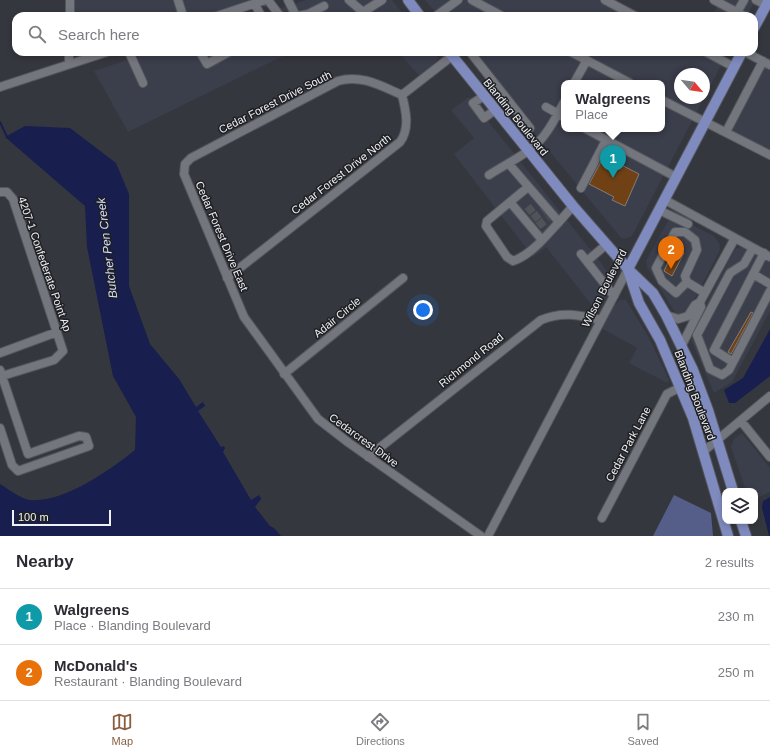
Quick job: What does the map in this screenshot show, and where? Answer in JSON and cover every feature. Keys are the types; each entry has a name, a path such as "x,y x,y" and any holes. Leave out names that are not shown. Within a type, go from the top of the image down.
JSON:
{"main road":[{"path":"408,0 417,12"},
{"path":"758,19 768,2"},
{"name":"Blanding Boulevard","path":"452,56 573,206 628,269 652,293 682,345 701,390 732,488"},
{"name":"Wilson Boulevard","path":"628,269 740,56"},
{"name":"Blanding Boulevard","path":"628,269 639,303 660,340 681,386 704,451 728,536"},
{"path":"742,524 746,536"}],"street":[{"path":"70,0 70,12"},
{"path":"178,0 182,12"},
{"path":"237,12 267,0 277,12"},
{"path":"288,0 295,12"},
{"path":"349,0 363,12 382,0"},
{"path":"443,12 458,0"},
{"path":"472,0 494,12"},
{"path":"605,0 628,12"},
{"path":"714,0 734,12"},
{"path":"740,12 744,0"},
{"path":"756,0 768,2"},
{"path":"255,4 259,12"},
{"path":"312,12 324,6"},
{"path":"68,64 69,56"},
{"path":"0,87 94,56"},
{"path":"131,56 143,84"},
{"path":"202,56 207,64 222,56"},
{"path":"402,95 448,56"},
{"path":"473,56 530,128"},
{"path":"579,56 624,80"},
{"path":"716,56 734,67"},
{"path":"726,132 766,63 753,56"},
{"path":"576,80 587,60"},
{"name":"Cedar Forest Drive South","path":"185,164 191,158 338,81 346,79 365,79 402,95"},
{"name":"Cedar Forest Drive North","path":"227,278 400,142 404,137 406,125 402,95"},
{"path":"665,101 706,121 770,155"},
{"path":"490,175 509,164 544,137 561,115 546,107"},
{"path":"591,132 676,178"},
{"path":"581,188 606,140"},
{"name":"Cedar Forest Drive East","path":"185,164 184,174 244,317"},
{"path":"509,164 528,187 538,203 547,213 559,222"},
{"path":"528,187 487,221 486,226 488,232 507,257 513,261 518,259 542,240 573,206"},
{"name":"4207-1 Confederate Point Ap","path":"0,192 7,192 13,199 63,351 54,360 1,373"},
{"path":"665,200 767,255 753,274 714,350 733,362"},
{"path":"510,202 525,214 542,240"},
{"path":"659,210 687,228 695,240 697,250 685,276 687,282 705,293"},
{"path":"687,282 676,293 662,281 656,268 675,232 687,228 693,215"},
{"path":"666,315 683,318 688,316 695,305 700,302 735,238"},
{"path":"587,261 607,244"},
{"path":"753,248 744,264 730,273 697,335 710,369 716,373 726,374 770,291"},
{"path":"581,254 614,296"},
{"name":"Wilson Boulevard","path":"488,536 628,269"},
{"path":"753,274 770,284"},
{"name":"Adair Circle","path":"284,374 404,278"},
{"path":"682,345 701,308 700,302"},
{"name":"Richmond Road","path":"368,457 536,322 550,316 572,313 601,320"},
{"name":"Cedarcrest Drive","path":"244,317 284,374 318,419 327,428 481,536"},
{"path":"0,353 57,332"},
{"path":"0,428 12,465 18,471 89,446 86,437 79,436 28,454 1,373"},
{"name":"Cedar Park Lane","path":"602,518 667,394 681,386"},
{"path":"704,451 770,396"},
{"path":"741,421 770,457"}],"shaded area":[{"path":"74,0 253,0 216,12 74,12"},
{"path":"306,0 392,0 402,12 270,12"},
{"path":"425,0 615,0 638,12 436,12"},
{"path":"720,0 755,0 749,12 744,12"},
{"path":"718,5 730,12 714,12"},
{"path":"138,56 283,56 128,132 94,71"},
{"path":"402,56 436,56 438,58 430,69 420,77"},
{"path":"471,56 726,56 710,86 710,68 674,68 674,104 701,104 632,236 625,239 621,238"},
{"path":"764,65 770,69 770,158 728,136"},
{"path":"469,97 602,264 614,282 598,313 546,247 533,257 454,154 474,138 451,110"},
{"path":"674,210 684,215 696,227 714,236 719,243 720,250 688,312 683,315 676,314 647,267 646,261"},
{"path":"739,247 744,248 770,262 770,311 732,382 714,393 689,335 735,249"},
{"path":"620,300 626,300 648,336 669,380 667,383 629,363 637,348 601,328 613,306"},
{"path":"742,433 770,468 770,492 758,498 758,488 745,488 731,447 734,439"},
{"path":"674,495 711,513 713,536 653,536"}],"water":[{"path":"25,126 70,128 116,163 129,194 129,286 150,344 179,379 196,407 203,402 205,406 198,411 221,447 224,446 225,448 223,452 251,500 259,495 261,499 255,507 270,526 274,528 281,536 0,536 0,484 26,499 43,500 72,491 86,484 113,467 135,450 136,417 113,376 87,247 85,206 5,137"},
{"path":"770,329 770,376 735,403 729,403 724,390 743,378"},
{"path":"770,497 769,536 762,508 763,501"}],"building":[{"path":"604,156 639,174 625,206 612,200 614,197 589,184"},
{"path":"675,248 684,253 672,276 664,271"},
{"path":"751,312 753,313 731,354 728,352"}],"waterway":[{"name":"Butcher Pen Creek","path":"0,122 7,137"}],"tunnel":[{"path":"527,212 536,205"},
{"path":"533,219 543,211"},
{"path":"538,226 548,218"}],"place":[{"name":"Walgreens","path":"613,178"},
{"name":"McDonald's","path":"671,269"}]}
